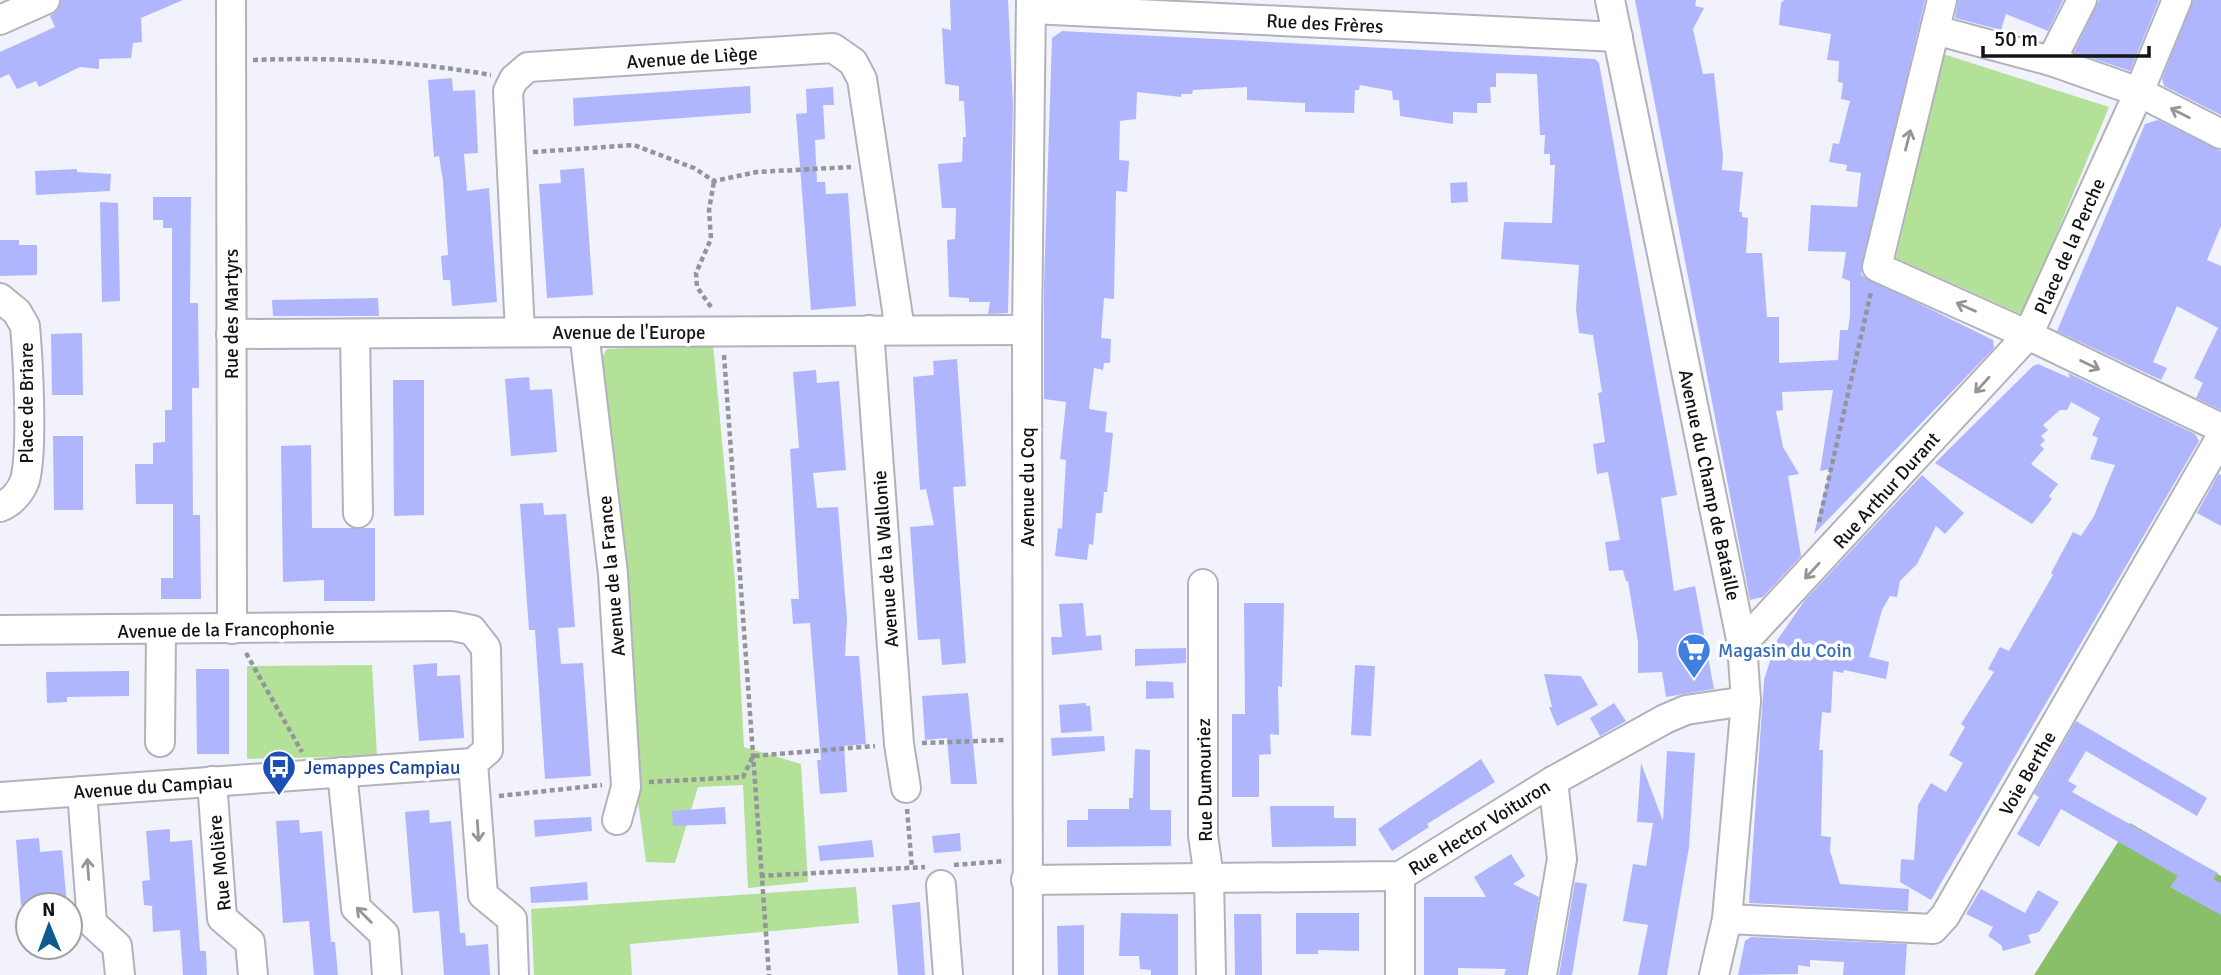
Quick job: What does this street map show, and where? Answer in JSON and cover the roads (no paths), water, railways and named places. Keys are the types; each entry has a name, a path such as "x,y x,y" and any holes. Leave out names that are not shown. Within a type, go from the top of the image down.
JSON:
{"street":[{"path":"0,20 45,0"},
{"name":"Rue des Martyrs","path":"231,0 232,629"},
{"name":"Avenue du Champ de Bataille","path":"1610,0 1742,644 1746,701 1727,919 1714,975"},
{"path":"1942,0 1935,30 2051,61 2139,92 2221,134"},
{"path":"2051,61 2082,0"},
{"name":"Place de la Perche","path":"1935,30 1877,267 2028,335 2139,92 2177,0"},
{"name":"Rue des Frères","path":"1032,5 1618,37"},
{"name":"Avenue du Coq","path":"1028,975 1027,330 1032,5"},
{"name":"Avenue de Liège","path":"520,332 508,91 514,79 528,67 833,48 853,62 862,79 900,330"},
{"name":"Place de Briare","path":"0,298 18,312 24,326 28,449 22,486 16,496 0,507"},
{"name":"Avenue de la Wallonie","path":"869,330 899,744 906,788"},
{"name":"Avenue de l'Europe","path":"230,334 1027,330"},
{"name":"Avenue de la France","path":"584,332 613,574 626,783 617,820"},
{"path":"355,334 358,513"},
{"path":"2028,335 2221,428"},
{"name":"Rue Arthur Durant","path":"1742,644 2028,335"},
{"name":"Voie Berthe","path":"1727,919 1933,929 1952,904 2221,437"},
{"name":"Rue Dumouriez","path":"1203,584 1203,835 1209,878 1211,975"},
{"name":"Avenue de la Francophonie","path":"0,630 452,626 472,631 486,648 488,750 473,763"},
{"path":"160,742 161,630"},
{"name":"Rue Hector Voituron","path":"1027,870 1209,878 1401,876 1553,781 1676,715 1746,701"},
{"path":"473,763 483,895 512,919 514,975"},
{"name":"Avenue du Campiau","path":"0,796 473,763"},
{"path":"328,773 356,908 384,934 387,975"},
{"name":"Rue Molière","path":"212,781 222,918 250,942 253,975"},
{"path":"1542,975 1562,859 1553,781"},
{"path":"82,791 92,923 117,946 120,975"},
{"path":"943,872 948,975"},
{"path":"1400,975 1401,876"}],"place":[{"name":"Magasin du Coin","path":"1694,680"},
{"name":"Jemappes Campiau","path":"279,797"}]}
